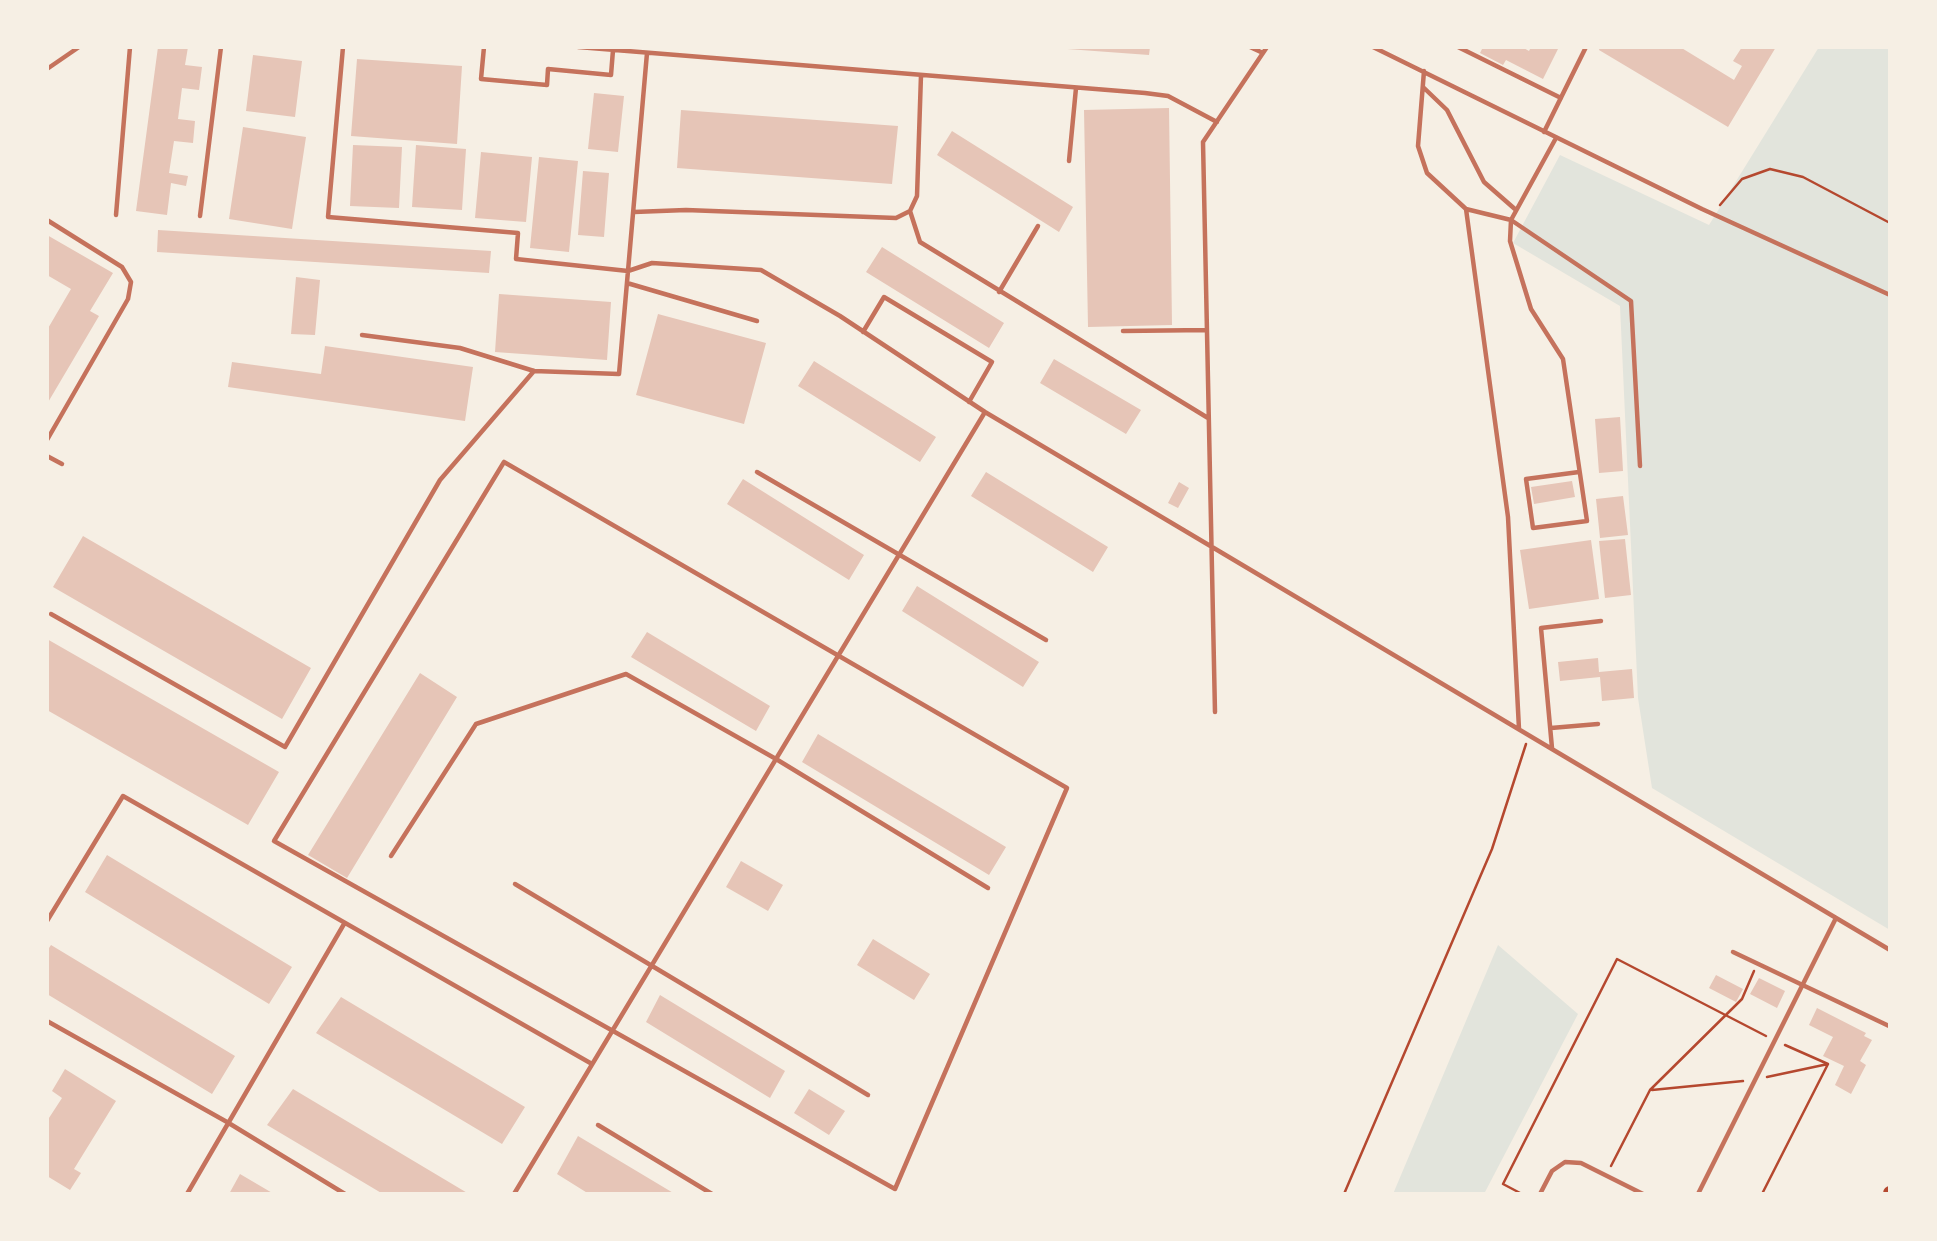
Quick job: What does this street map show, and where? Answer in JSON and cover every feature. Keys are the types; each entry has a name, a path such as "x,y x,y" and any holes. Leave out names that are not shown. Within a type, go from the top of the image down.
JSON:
{"lane":[{"path":"47,69 79,47"},
{"path":"116,215 130,47"},
{"path":"200,216 221,47"},
{"path":"343,47 328,217 518,233 516,259 628,271 652,263 761,270 863,331 985,412 1890,950"},
{"path":"484,47 481,79 547,85 548,69 611,75 613,50"},
{"path":"578,47 1168,96 1217,122"},
{"path":"1250,47 1263,53"},
{"path":"1215,712 1203,142 1267,47"},
{"path":"1373,47 1713,214 1890,295"},
{"path":"1458,47 1561,98"},
{"path":"1544,132 1586,47"},
{"path":"362,335 460,348 534,371 619,374 648,53"},
{"path":"1424,71 1418,146 1427,173 1466,209 1511,220 1630,301 1640,466"},
{"path":"634,212 686,210 896,218 910,211 917,196 921,75"},
{"path":"1423,87 1447,110 1484,182 1516,210"},
{"path":"1069,161 1076,88"},
{"path":"1556,138 1511,220 1510,241 1531,310 1563,359 1587,521 1534,528 1526,479 1579,472"},
{"path":"1466,209 1508,517 1519,729"},
{"path":"910,211 920,242 1209,418"},
{"path":"47,220 122,267 131,282 128,299 47,440"},
{"path":"999,292 1038,226"},
{"path":"627,283 757,321"},
{"path":"863,331 884,297 992,362 969,402"},
{"path":"1123,331 1207,330"},
{"path":"51,614 285,747 440,480 534,371"},
{"path":"514,1194 985,412"},
{"path":"47,456 62,464"},
{"path":"504,462 838,658 1067,788 895,1189 612,1030 274,841 504,462"},
{"path":"757,472 1046,640"},
{"path":"1553,748 1541,628 1601,621"},
{"path":"391,856 476,724 626,674 776,759 988,888"},
{"path":"1551,727 1598,724"},
{"path":"47,921 123,796 592,1064"},
{"path":"515,884 868,1095"},
{"path":"1698,1194 1836,918"},
{"path":"187,1194 344,924"},
{"path":"1733,952 1889,1026"},
{"path":"47,1021 227,1122 345,1194"},
{"path":"598,1125 712,1194"},
{"path":"1540,1194 1552,1171 1565,1162 1581,1163 1643,1194"}],"path":[{"path":"1713,214 1742,178 1770,169 1802,177 1890,223"},
{"path":"1344,1194 1492,849 1530,735"},
{"path":"1522,1194 1503,1184 1617,959 1774,1041 1828,1064"},
{"path":"1607,1175 1650,1090 1742,999 1757,964"},
{"path":"1650,1090 1755,1080 1828,1064"},
{"path":"1762,1194 1828,1064"}],"shaded area":[{"path":"1819,47 1890,47 1890,930 1652,788 1638,698 1620,306 1513,243 1560,155 1709,225"},
{"path":"1498,945 1578,1014 1484,1194 1393,1194"}],"building":[{"path":"158,47 188,47 185,65 202,67 199,90 182,88 178,119 195,121 193,143 174,141 169,173 188,176 186,186 171,183 167,215 136,211"},
{"path":"1040,47 1150,47 1149,55"},
{"path":"1483,47 1522,47 1529,51 1531,47 1559,47 1543,79 1506,60 1503,65 1480,53"},
{"path":"1600,47 1680,47 1734,80 1742,66 1733,61 1742,47 1776,47 1728,127 1599,50"},
{"path":"253,55 302,61 295,117 246,111"},
{"path":"357,59 462,66 457,144 351,136"},
{"path":"594,93 624,96 618,152 588,149"},
{"path":"1169,108 1172,325 1088,327 1084,110"},
{"path":"681,110 898,126 892,184 677,168"},
{"path":"243,127 306,137 292,229 229,219"},
{"path":"952,131 1073,207 1059,232 937,155"},
{"path":"353,145 402,147 399,208 350,206"},
{"path":"416,145 466,149 462,210 412,207"},
{"path":"481,152 532,157 526,222 475,218"},
{"path":"539,157 578,161 569,252 530,248"},
{"path":"583,171 609,173 604,237 578,235"},
{"path":"158,230 491,251 489,273 157,252"},
{"path":"47,235 113,273 90,311 99,316 47,404 47,330 71,289 47,275"},
{"path":"882,247 1004,323 989,348 866,272"},
{"path":"296,277 320,280 315,335 291,334"},
{"path":"499,294 611,302 607,360 495,352"},
{"path":"658,314 766,343 744,424 636,395"},
{"path":"325,346 473,367 465,421 228,387 232,362 321,374"},
{"path":"1054,359 1141,410 1126,434 1040,383"},
{"path":"814,361 936,437 920,462 798,386"},
{"path":"1620,417 1623,471 1599,473 1595,419"},
{"path":"986,472 1108,547 1093,572 971,496"},
{"path":"743,479 864,555 849,580 727,504"},
{"path":"1572,481 1575,497 1534,504 1531,487"},
{"path":"1179,482 1189,488 1178,508 1168,503"},
{"path":"1623,496 1628,535 1600,538 1596,499"},
{"path":"83,536 311,668 282,719 53,587"},
{"path":"1625,539 1631,595 1605,598 1599,541"},
{"path":"1591,540 1599,599 1529,609 1520,550"},
{"path":"917,586 1039,662 1023,687 902,611"},
{"path":"647,632 770,706 756,731 631,657"},
{"path":"47,639 279,772 248,825 47,710"},
{"path":"1598,658 1599,672 1632,669 1634,698 1602,701 1600,677 1560,681 1558,662"},
{"path":"420,673 457,697 347,878 308,855"},
{"path":"818,734 1006,847 989,875 802,762"},
{"path":"107,855 292,967 269,1004 85,892"},
{"path":"741,861 783,885 768,911 726,887"},
{"path":"873,939 930,974 914,1000 857,965"},
{"path":"51,945 235,1056 212,1094 47,994 47,951"},
{"path":"1716,975 1743,989 1736,1002 1709,988"},
{"path":"1759,978 1785,991 1777,1008 1750,994"},
{"path":"660,995 785,1071 770,1098 646,1022"},
{"path":"341,997 525,1107 502,1144 316,1033"},
{"path":"1817,1008 1866,1033 1864,1036 1872,1040 1860,1061 1866,1065 1851,1094 1835,1085 1844,1066 1823,1056 1833,1037 1809,1025"},
{"path":"65,1069 116,1101 74,1169 81,1173 70,1190 47,1176 47,1121 62,1098 52,1091"},
{"path":"293,1089 469,1194 383,1194 267,1125"},
{"path":"809,1089 845,1111 829,1135 794,1113"},
{"path":"578,1136 675,1194 589,1194 557,1174"},
{"path":"240,1174 274,1194 229,1194"}]}
